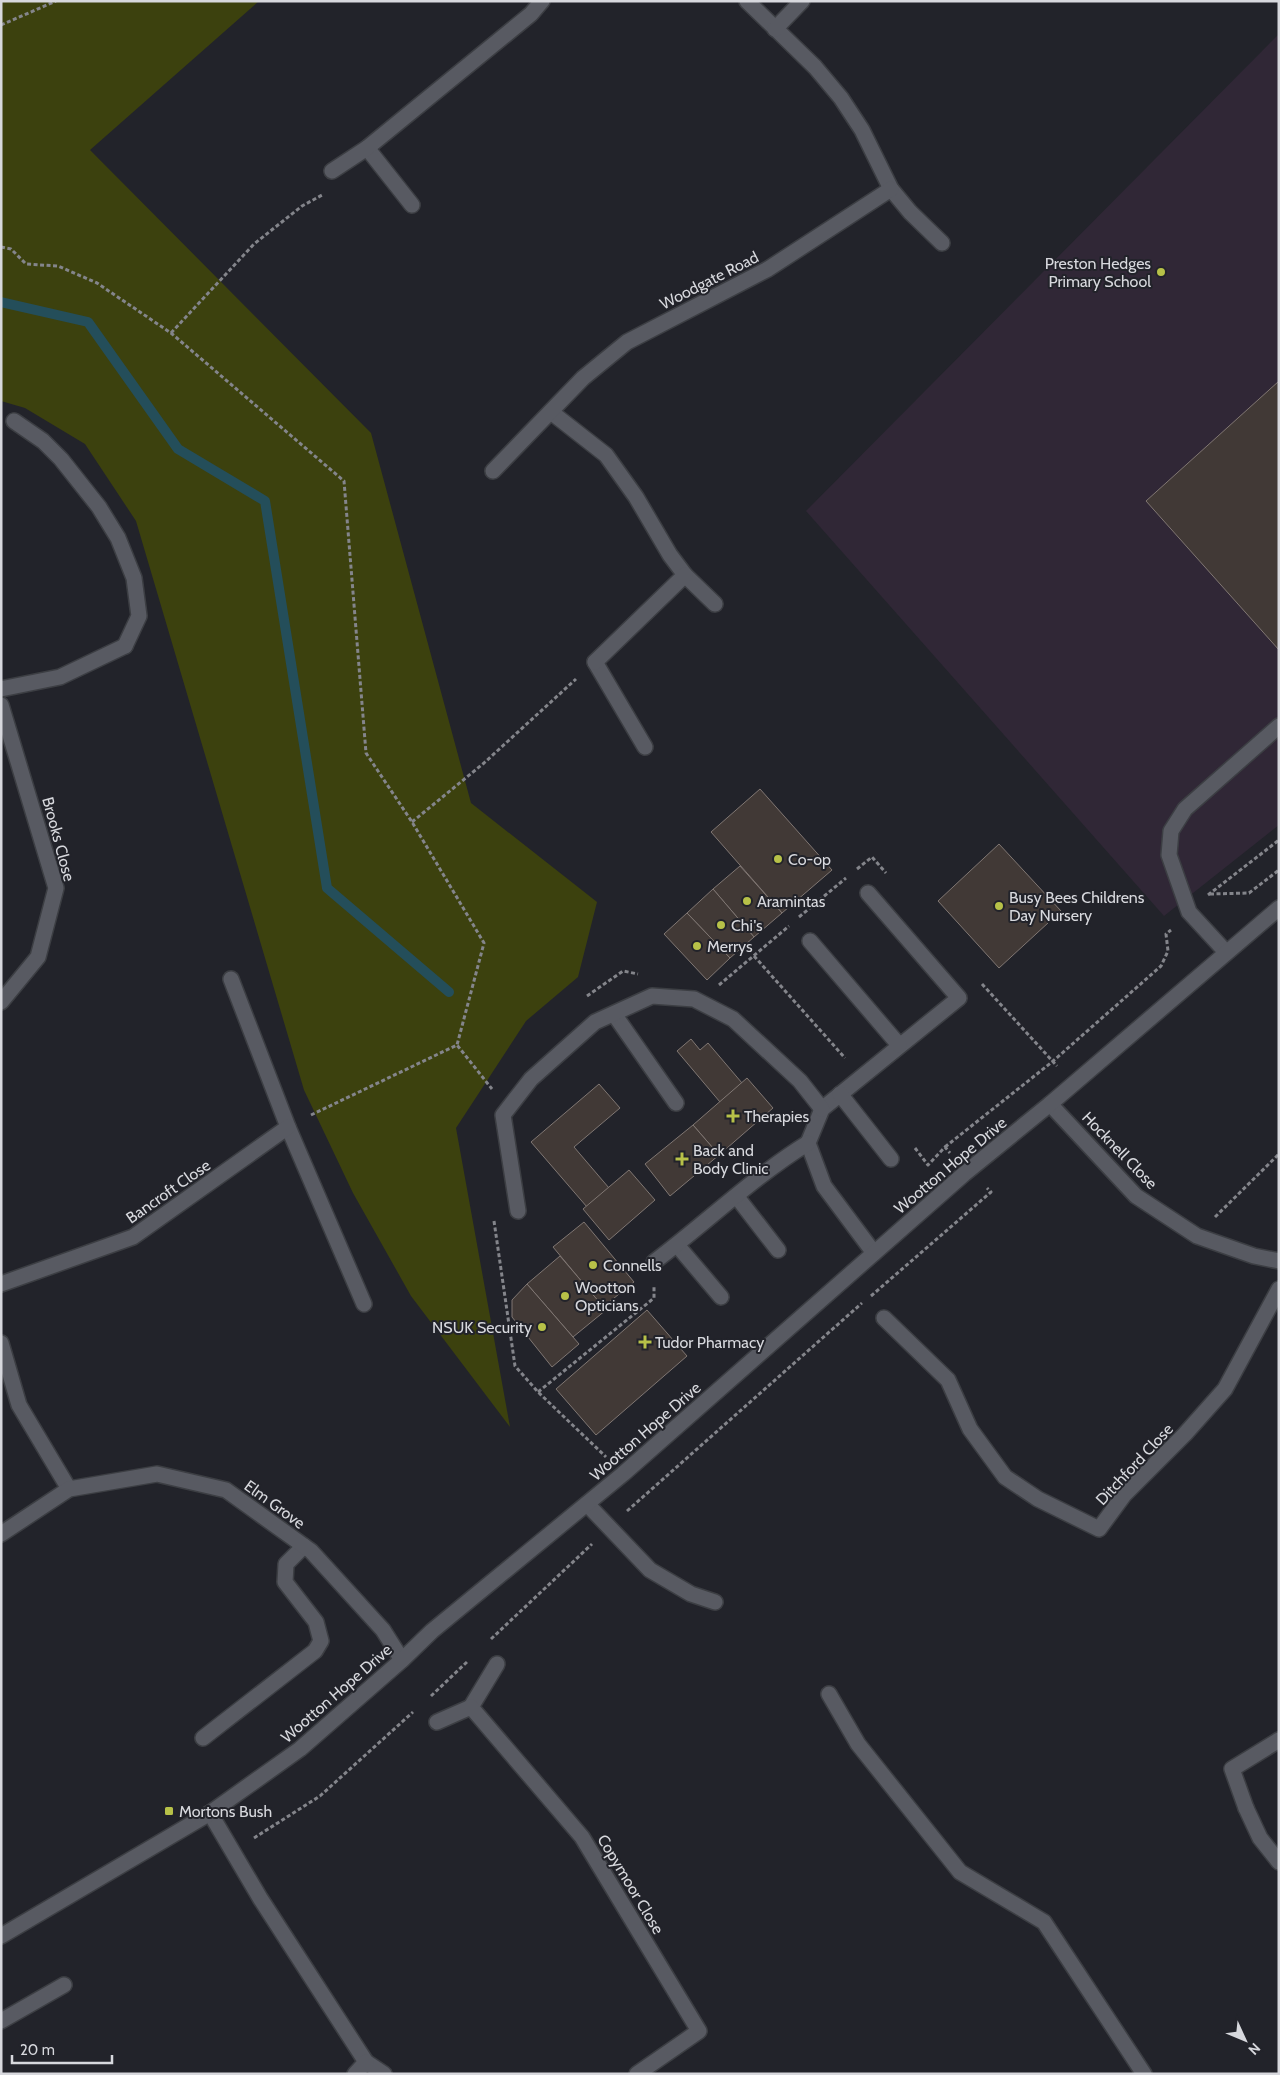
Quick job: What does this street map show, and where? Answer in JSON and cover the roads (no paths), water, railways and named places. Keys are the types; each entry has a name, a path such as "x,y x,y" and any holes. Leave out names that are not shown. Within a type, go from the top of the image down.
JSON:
{"street":[{"path":"332,171 367,148 531,14 542,1"},
{"path":"747,1 814,67 841,98 862,130 891,189 910,212 942,243"},
{"path":"775,29 802,1"},
{"path":"367,148 412,205"},
{"name":"Woodgate Road","path":"493,470 583,378 627,342 768,269 891,189"},
{"path":"551,412 606,456 636,497 670,555 685,576 715,604"},
{"path":"1,689 60,677 125,646 140,616 134,578 118,538 99,507 61,459 43,441 14,421"},
{"path":"645,747 595,662 685,576"},
{"name":"Brooks Close","path":"1,705 56,888 38,957 1,1002"},
{"path":"1225,951 1189,912 1169,856 1171,831 1184,809 1279,726"},
{"path":"654,1262 736,1198 775,1164 808,1143 822,1109 898,1045 959,998 868,892"},
{"name":"Wootton Hope Drive","path":"1,1936 210,1813 300,1749 402,1660 432,1631 623,1474 964,1174 1050,1104 1225,951 1279,908"},
{"path":"810,941 898,1045"},
{"path":"231,978 288,1126 364,1304"},
{"path":"518,1211 503,1115 531,1079 595,1022 652,996 694,999 733,1020 800,1081 822,1109"},
{"path":"614,1014 676,1103"},
{"path":"840,1094 891,1159"},
{"name":"Hocknell Close","path":"1050,1104 1136,1196 1197,1236 1254,1256 1279,1261"},
{"name":"Bancroft Close","path":"1,1284 133,1237 288,1126"},
{"path":"808,1143 824,1186 874,1253"},
{"path":"736,1198 778,1250"},
{"path":"677,1245 721,1297"},
{"name":"Ditchford Close","path":"884,1318 948,1380 970,1429 1005,1478 1038,1499 1099,1529 1124,1495 1185,1434 1225,1390 1279,1289"},
{"path":"1,1343 19,1405 69,1489"},
{"name":"Elm Grove","path":"1,1534 69,1489 157,1474 226,1490 311,1551 383,1630 402,1660"},
{"path":"587,1504 650,1570 691,1594 715,1602"},
{"path":"202,1738 315,1651 321,1641 316,1622 285,1582 286,1564 304,1546"},
{"path":"437,1722 471,1707 497,1664"},
{"path":"829,1694 858,1744 960,1872 1044,1922 1144,2074"},
{"name":"Copymoor Close","path":"471,1707 582,1837 699,2031 637,2074"},
{"path":"1279,1740 1232,1769 1246,1808 1260,1838 1279,1862"},
{"path":"210,1813 260,1898 366,2062 384,2074"},
{"path":"1,2021 64,1985"},
{"path":"355,2074 366,2062"}],"waterway":[{"path":"1,302 88,322 178,449 265,501 327,888 449,992"}],"place":[{"name":"Preston Hedges Primary School","path":"1161,272"},
{"name":"Co-op","path":"778,859"},
{"name":"Aramintas","path":"747,901"},
{"name":"Busy Bees Childrens Day Nursery","path":"999,906"},
{"name":"Chi's","path":"721,925"},
{"name":"Merrys","path":"697,946"},
{"name":"Therapies","path":"733,1116"},
{"name":"Back and Body Clinic","path":"682,1159"},
{"name":"Connells","path":"593,1265"},
{"name":"Wootton Opticians","path":"565,1296"},
{"name":"NSUK Security","path":"542,1327"},
{"name":"Tudor Pharmacy","path":"645,1342"},
{"name":"Mortons Bush","path":"169,1811"}]}
